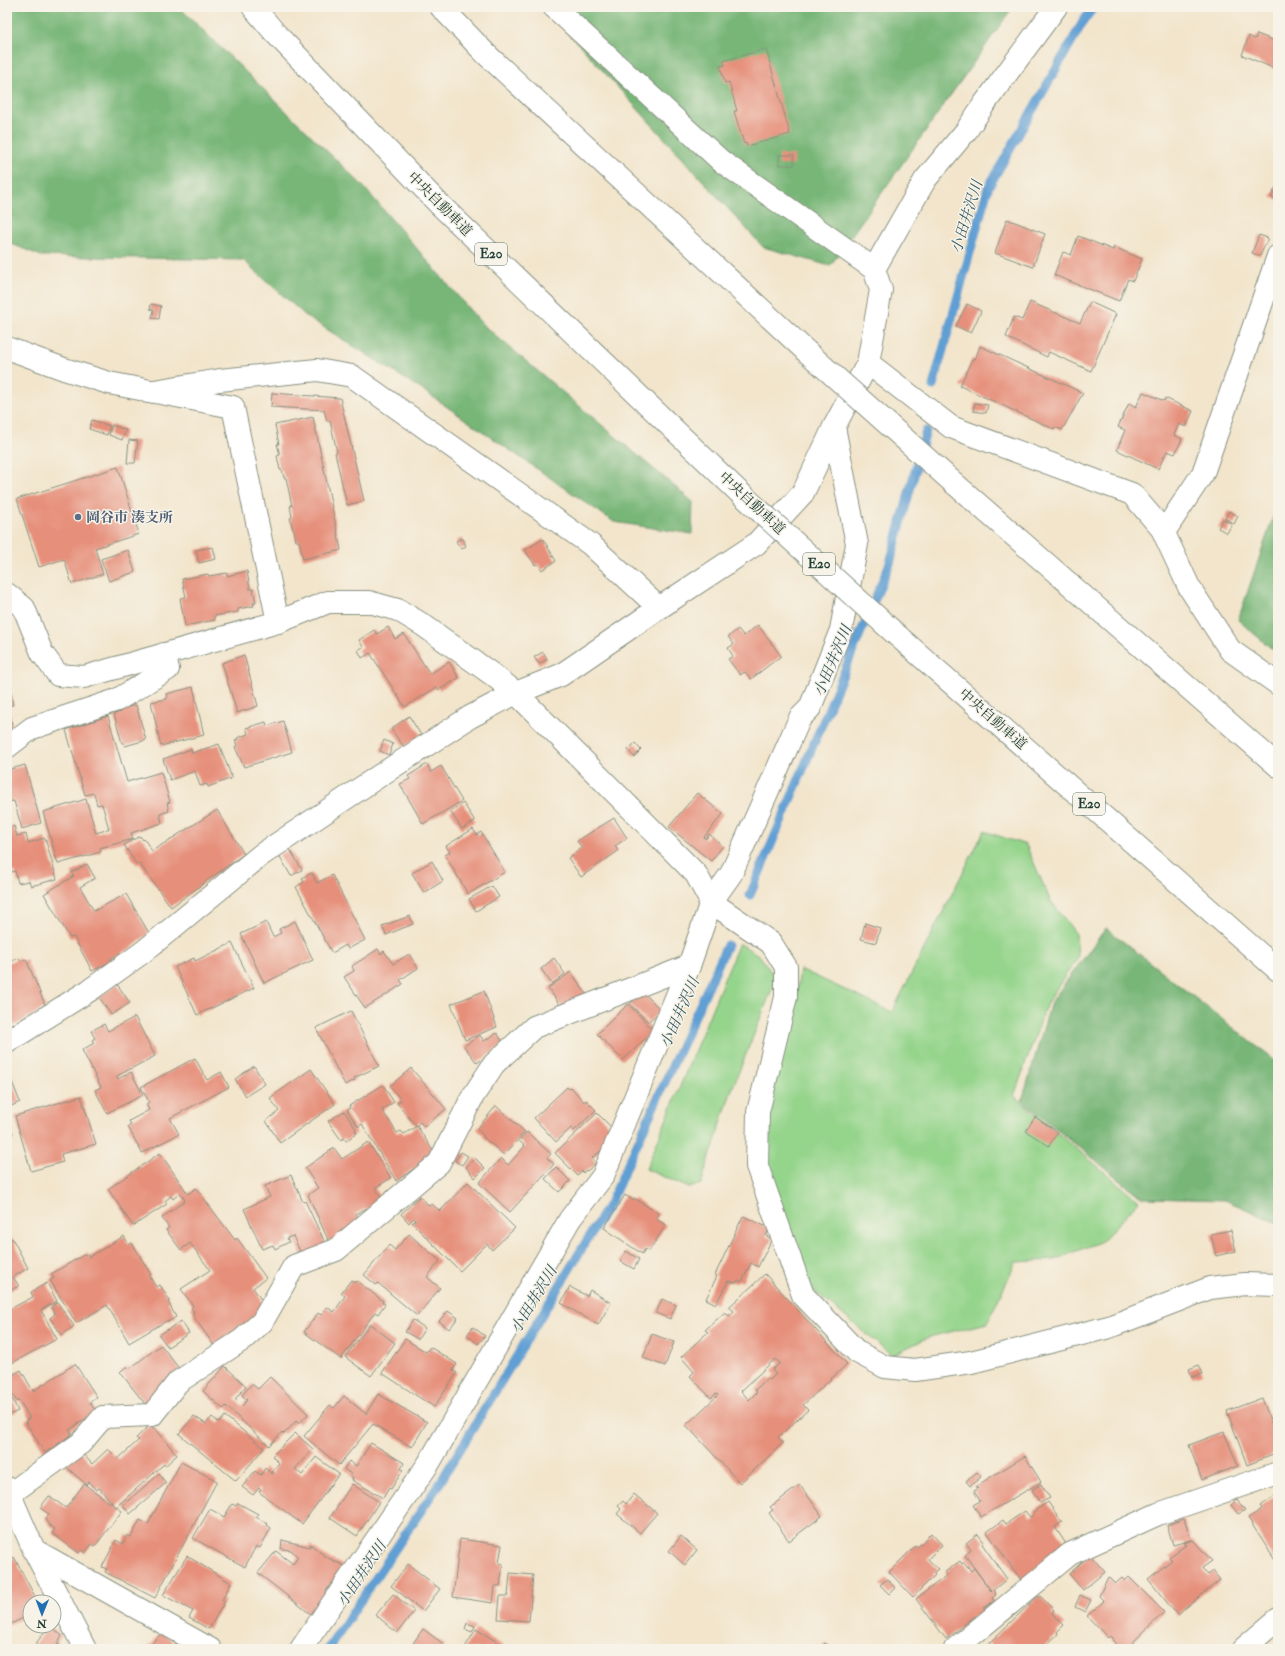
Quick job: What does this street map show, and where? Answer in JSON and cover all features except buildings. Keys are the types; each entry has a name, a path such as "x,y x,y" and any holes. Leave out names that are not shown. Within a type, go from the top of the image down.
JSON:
{"main road":[{"name":"中央自動車道","path":"253,7 276,34 437,202 739,492 899,637 1278,970"},
{"path":"441,7 486,54 806,351 955,484 1278,766"},
{"path":"7,1042 90,990 143,952 268,851 378,776 470,717 516,693 561,675 658,608 756,544 802,493 834,427 868,363 881,290 874,269 721,161 554,7"},
{"path":"874,269 925,180 966,131 1056,7"},
{"path":"1164,532 1203,473 1278,256"},
{"path":"7,348 64,369 109,383 148,392 233,407 278,622"},
{"path":"868,363 951,427 1132,494 1164,532 1189,587 1230,650 1278,684"},
{"path":"148,392 220,380 317,370 352,376 590,544 658,608"},
{"path":"301,1649 429,1463 570,1219 603,1176 689,966 711,902 731,874 800,718 810,708 841,630 856,544 834,427"},
{"path":"7,594 24,608 42,654 58,675 84,677 278,622 328,602 368,602 398,610 423,624 516,693 696,874 711,902 772,943 786,967 786,997 758,1112 757,1166 803,1295 857,1352 885,1367 914,1370 971,1362 1109,1327 1210,1288 1245,1284 1278,1285"},
{"path":"7,747 32,728 117,700 168,669 164,654"},
{"path":"86,1649 34,1550 8,1493 81,1443 103,1418 152,1415 178,1382 242,1340 262,1322 294,1266 336,1250 439,1163 473,1096 494,1064 534,1027 689,966"},
{"path":"955,1649 1070,1554 1158,1514 1278,1473"},
{"path":"34,1550 210,1649"},
{"path":"1243,1649 1278,1620"}],"green space":[{"path":"7,7 179,7 362,185 482,324 693,502 692,534 614,522 424,391 306,316 243,260 41,256 7,242"},
{"path":"545,7 1013,7 830,266 763,247"},
{"path":"1278,503 1278,654 1238,620"},
{"path":"984,831 1026,845 1050,900 1076,934 1078,957 1047,1003 1014,1096 1139,1201 1102,1241 1054,1260 1016,1262 987,1323 929,1337 892,1355 810,1288 763,1165 766,1111 795,1008 800,969 892,1012"},
{"path":"1106,928 1278,1063 1278,1223 1225,1200 1142,1198 1022,1101 1051,1002"},
{"path":"739,943 760,956 776,979 732,1089 701,1184 689,1188 646,1169"}],"waterway":[{"name":"小田井沢川","path":"933,386 988,188 1084,20 1094,7"},
{"name":"小田井沢川","path":"750,895 890,563 926,431"},
{"name":"小田井沢川","path":"328,1649 441,1481 612,1199 727,945"}],"place":[{"name":"岡谷市 湊支所","path":"78,517"}]}
